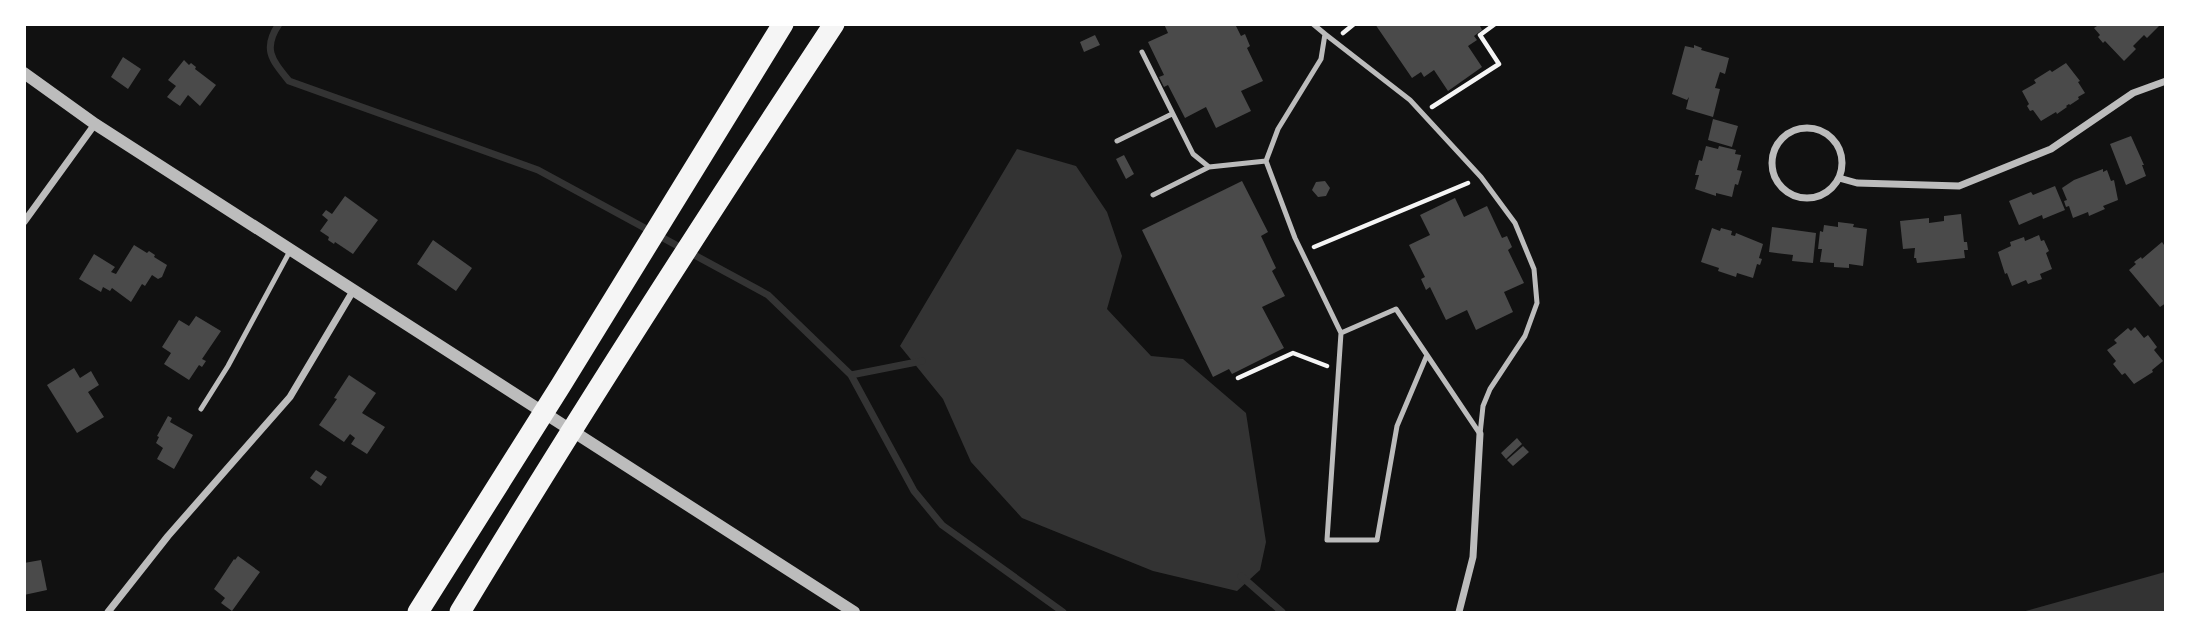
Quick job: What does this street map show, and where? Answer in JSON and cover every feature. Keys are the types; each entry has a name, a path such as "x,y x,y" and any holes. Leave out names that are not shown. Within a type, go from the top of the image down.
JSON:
{"highway":[{"path":"418,612 702,160 783,24"},
{"path":"460,612 537,485 834,24"}],"street":[{"path":"24,73 95,124 290,251 854,612"},
{"path":"1839,178 1857,183 1959,186 2052,149 2133,93 2165,81"},
{"path":"24,222 95,124"},
{"path":"1796,129 1819,130 1837,145 1842,167 1839,178 1823,195 1800,198 1789,194 1774,176 1773,153 1778,143 1796,129"},
{"path":"108,612 168,536 290,397 353,291"},
{"path":"1460,610 1475,543 1480,434"}],"lane":[{"path":"1313,24 1410,100 1481,177 1514,223 1534,269 1537,303 1525,336 1490,388 1483,406 1480,434"},
{"path":"1325,34 1321,59 1278,129 1266,161 1302,253 1341,333 1327,540 1377,540 1397,426 1427,355"},
{"path":"1142,52 1193,154 1209,167"},
{"path":"1117,141 1172,114"},
{"path":"1153,195 1209,167 1266,161"},
{"path":"201,409 228,366 290,251"},
{"path":"1341,333 1396,309 1480,434"}],"path":[{"path":"1422,114 1499,64 1480,35 1495,24"},
{"path":"1302,253 1481,177"},
{"path":"1238,378 1293,353 1338,370"}],"shaded area":[{"path":"1017,149 1076,166 1107,212 1122,256 1107,309 1151,356 1183,359 1246,413 1266,542 1260,570 1237,591 1153,571 1022,518 971,462 943,399 900,346"},
{"path":"2165,572 2165,612 2022,612"}],"building":[{"path":"1164,24 1235,24 1241,36 1245,34 1250,46 1247,48 1263,81 1241,91 1251,111 1216,128 1206,107 1185,118 1168,85 1164,87 1159,77 1164,75 1148,42 1168,33"},
{"path":"1375,24 1479,24 1482,30 1474,36 1477,40 1468,46 1482,67 1448,91 1434,70 1424,77 1421,72 1412,78"},
{"path":"2095,24 2161,24 2147,38 2144,35 2133,46 2136,49 2124,61 2098,37 2100,35 2094,28 2097,26"},
{"path":"1095,35 1100,45 1084,52 1080,42"},
{"path":"1694,45 1702,48 1701,50 1729,58 1725,74 1720,72 1715,88 1720,89 1713,117 1686,109 1689,97 1687,100 1672,94 1685,46 1694,48"},
{"path":"123,57 141,69 128,89 111,77"},
{"path":"184,60 216,85 200,106 188,95 180,106 167,97 176,86 168,80"},
{"path":"2066,63 2080,81 2078,82 2085,93 2057,114 2056,112 2041,121 2033,110 2030,111 2022,91 2036,83 2034,80"},
{"path":"1713,119 1738,126 1732,147 1708,140"},
{"path":"2131,136 2146,176 2126,185 2110,144"},
{"path":"1706,146 1736,150 1735,154 1741,155 1737,170 1742,171 1732,197 1716,193 1716,196 1695,189 1699,175 1695,175"},
{"path":"1124,155 1134,174 1126,179 1116,159"},
{"path":"2103,169 2103,172 2107,170 2111,181 2114,180 2118,200 2089,216 2088,212 2073,218 2069,206 2066,207 2064,201 2067,200 2062,188 2074,180"},
{"path":"1242,181 1268,232 1261,236 1276,268 1272,271 1285,296 1262,307 1284,348 1232,374 1229,369 1213,377 1142,230"},
{"path":"1325,181 1330,188 1326,196 1318,197 1312,190 1316,182"},
{"path":"2055,186 2065,210 2043,219 2042,215 2019,225 2009,201"},
{"path":"345,196 378,220 353,254 328,240 329,237 320,231 328,220 322,215 326,210 332,214"},
{"path":"1455,198 1464,217 1487,206 1502,238 1507,236 1512,247 1508,250 1524,283 1504,292 1513,312 1476,330 1467,310 1446,320 1430,287 1426,290 1421,279 1425,277 1409,245 1430,235 1420,215"},
{"path":"1961,214 1964,242 1967,242 1968,250 1964,250 1965,258 1917,263 1914,258 1915,248 1903,249 1900,221 1929,218 1929,223 1944,221 1944,216"},
{"path":"1838,222 1867,229 1863,266 1849,264 1849,268 1834,267 1834,263 1820,262 1820,231 1823,232 1824,225 1838,227"},
{"path":"1772,227 1816,233 1813,263 1792,261 1793,255 1769,252"},
{"path":"1712,228 1732,231 1731,235 1735,236 1736,233 1763,244 1759,258 1762,259 1760,265 1757,264 1753,278 1737,273 1736,277 1701,262"},
{"path":"2039,235 2049,251 2046,253 2052,269 2040,274 2042,279 2028,284 2026,280 2012,286 1998,252 2011,246 2010,242 2024,237 2025,241"},
{"path":"433,240 472,268 456,291 417,264"},
{"path":"2162,242 2166,244 2166,303 2160,307 2129,270 2136,264 2134,262 2141,257 2142,259"},
{"path":"134,245 147,253 149,251 167,265 162,277 158,279 152,275 145,286 142,284 131,302 112,288 110,291 103,287 101,292 79,279 94,254 115,267 111,272 116,274"},
{"path":"196,316 221,331 202,359 206,361 202,367 199,365 189,380 164,364 171,353 162,347 179,320 189,326"},
{"path":"2135,327 2144,338 2148,335 2157,347 2154,350 2163,361 2153,372 2134,384 2113,364 2116,361 2107,350 2117,343 2114,340 2128,328 2131,331"},
{"path":"74,368 80,378 91,371 99,385 88,392 104,417 77,433 47,385"},
{"path":"349,375 376,393 362,413 385,427 367,454 351,444 355,438 350,434 344,442 319,425"},
{"path":"168,416 172,418 170,422 193,435 174,469 157,459 163,448 156,443 159,437 157,436"},
{"path":"1517,438 1522,444 1506,459 1501,453"},
{"path":"1523,446 1529,452 1513,466 1507,460"},
{"path":"316,470 327,477 321,486 310,478"},
{"path":"238,556 260,572 232,611 221,603 225,598 214,589"},
{"path":"41,560 47,590 24,595 24,563"}],"waterway":[{"path":"279,24 271,40 271,54 289,81 538,170 768,295 851,375 914,491 942,525 1063,612"},
{"path":"851,375 922,361"},
{"path":"1241,576 1282,612"}]}
